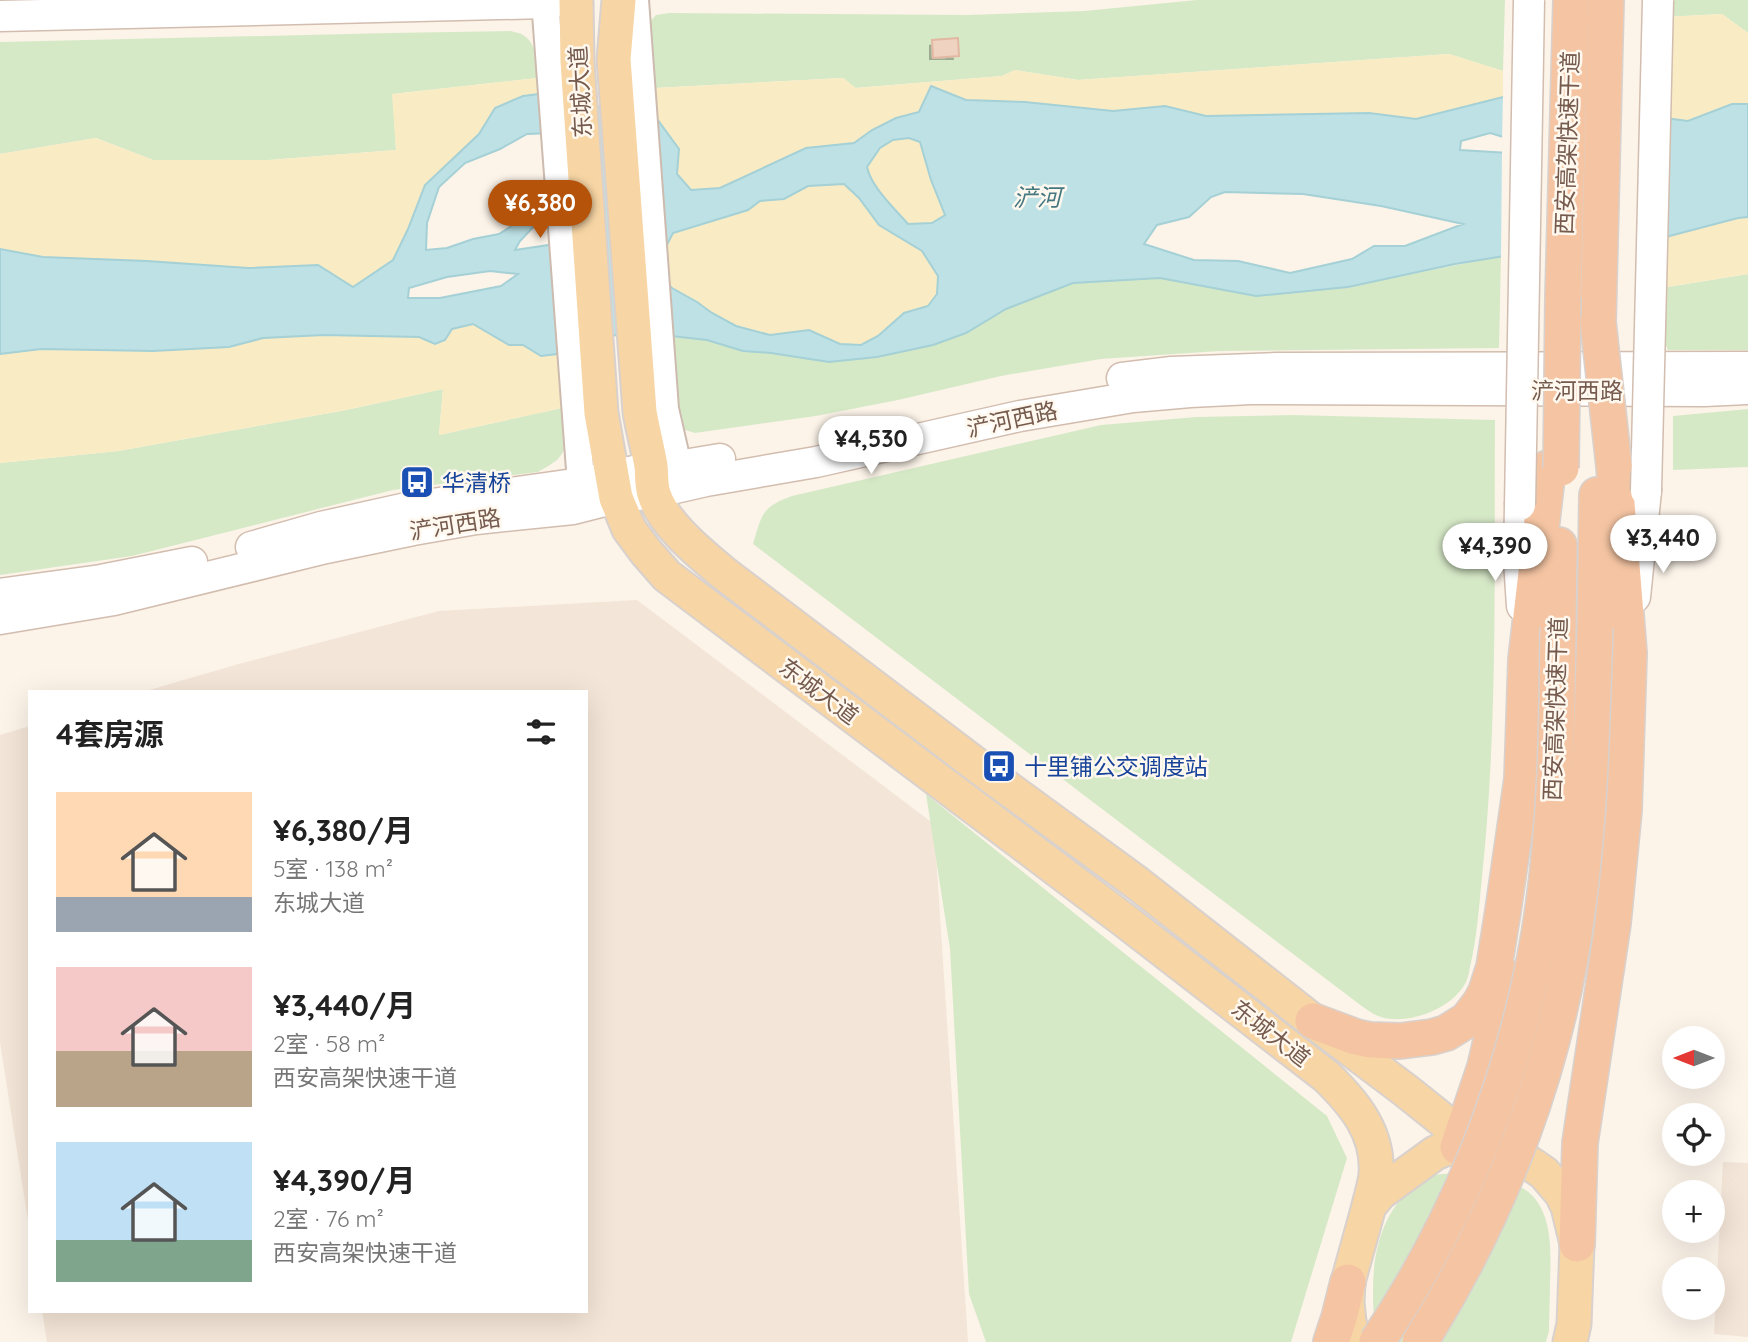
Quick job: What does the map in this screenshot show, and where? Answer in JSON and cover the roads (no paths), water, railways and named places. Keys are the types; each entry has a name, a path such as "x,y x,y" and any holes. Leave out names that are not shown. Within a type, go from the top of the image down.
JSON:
{"highway":[{"name":"西安高架快速干道","path":"1377,1342 1414,1282 1457,1203 1472,1169 1523,1009 1539,933 1550,839 1557,717 1554,468 1563,297 1571,0"},
{"name":"西安高架快速干道","path":"1420,1342 1456,1281 1496,1200 1525,1127 1555,1027 1572,949 1582,877 1606,466 1598,322 1606,0"},
{"path":"1577,1244 1580,1143 1614,923 1624,810 1629,653 1606,466"},
{"path":"1458,1147 1485,1067 1508,972 1515,928 1521,877 1526,660 1554,468"},
{"path":"1313,1021 1356,1037 1401,1041 1446,1033 1467,1020 1486,992 1494,967 1522,779"},
{"path":"1331,1342 1348,1282"}],"main road":[{"name":"东城大道","path":"619,0 627,60 652,411 661,475 661,509 673,525 726,575 1137,883 1445,1122 1458,1147"},
{"path":"1526,660 1519,561 1529,0"},
{"path":"1629,653 1646,491 1658,0"},
{"name":"东城大道","path":"558,1 589,412 603,486 646,552 667,576 1124,920 1326,1076 1354,1105 1370,1131 1377,1159 1376,1178 1348,1282 1349,1322 1355,1342"},
{"path":"0,16 558,1"},
{"name":"浐河西路","path":"0,594 101,580 196,561 321,527 411,507 603,486 812,443 998,399 1172,372 1290,368 1748,368"},
{"name":"浐河西路","path":"661,475 706,481 878,449 1020,415 1167,394 1251,389 1748,389"},
{"name":"浐河西路","path":"0,619 114,600 326,548 412,530 476,519 573,509 603,486"},
{"path":"1369,1206 1380,1193 1434,1153 1470,1146 1522,1158 1544,1173 1562,1194 1568,1207 1577,1244 1572,1336"}],"street":[{"path":"627,60 635,0"}],"water":[{"name":"浐河","path":"931,86 966,100 1025,102 1113,111 1165,106 1206,116 1369,113 1416,119 1503,97 1688,121 1732,104 1748,104 1748,217 1662,238 1535,251 1455,264 1348,287 1256,296 1160,278 1073,283 1006,309 966,333 933,345 877,357 829,362 743,351 707,340 635,332 593,339 558,354 541,356 523,345 509,345 473,324 452,329 445,340 435,344 419,337 324,335 263,338 229,347 153,351 41,349 0,354 0,249 43,257 248,268 318,265 353,287 393,260 425,185 479,134 495,108 523,96 539,94 657,119 679,149 677,174 691,190 720,188 806,148 854,143 896,118 919,112","holes":["553,133 546,193 529,215 499,234 447,248 426,250 427,223 439,187 465,163 500,149 527,134","1490,133 1541,148 1541,155 1460,150 1461,141","909,138 920,142 945,215 932,223 908,224 869,175 867,167 880,148 893,140","844,184 859,198 879,225 922,251 938,276 937,294 928,306 904,313 878,336 861,345 840,344 809,330 770,335 736,326 672,288 654,270 673,233 748,210 760,201 784,199 808,186","1225,192 1303,194 1381,206 1463,224 1405,246 1374,246 1352,259 1290,273 1238,261 1194,260 1144,244 1157,225 1189,217 1211,197","537,223 560,223 555,244 515,250","490,271 518,274 501,286 440,298 408,298 409,288 447,277"]}],"place":[{"name":"华清桥","path":"417,482"},
{"name":"十里铺公交调度站","path":"999,766"}]}
